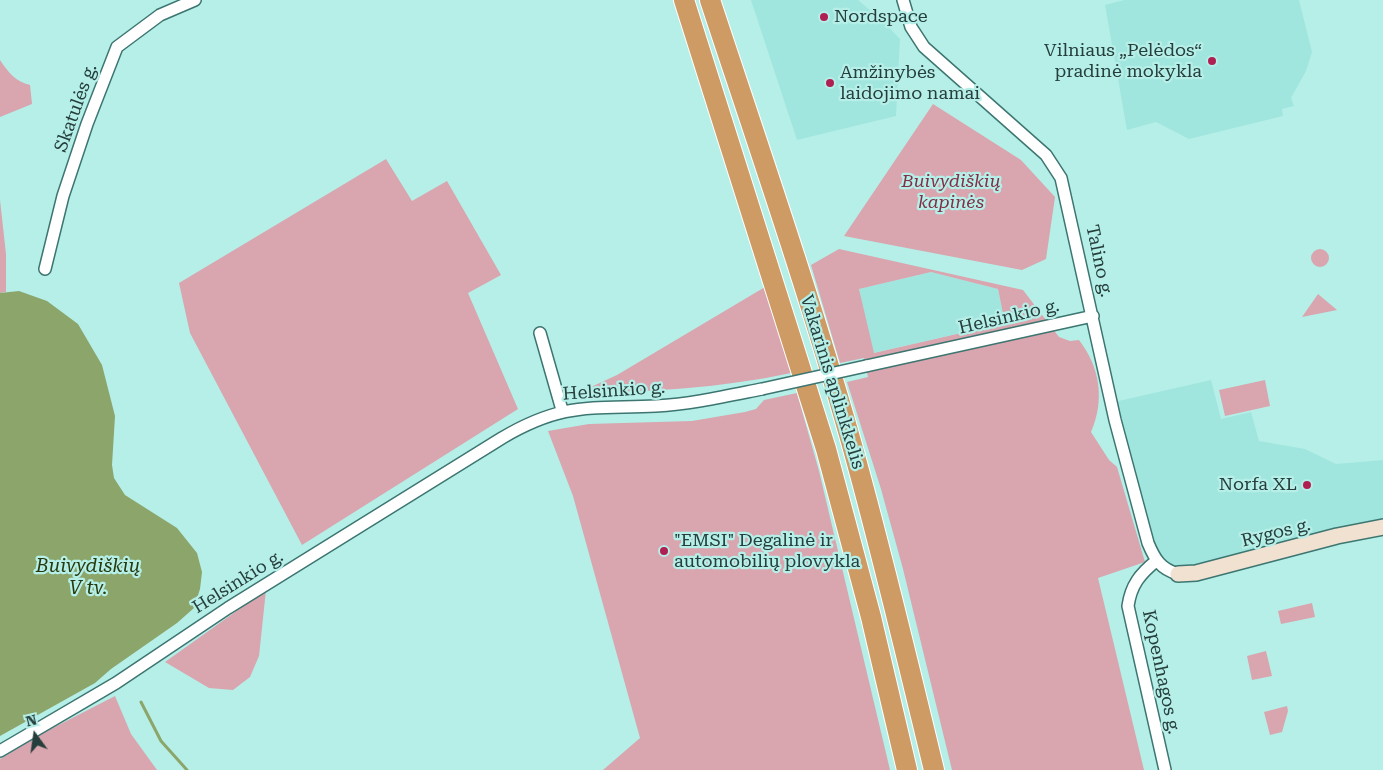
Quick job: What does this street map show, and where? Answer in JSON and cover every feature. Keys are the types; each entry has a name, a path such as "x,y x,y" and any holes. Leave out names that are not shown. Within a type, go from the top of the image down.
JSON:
{"highway":[{"name":"Vakarinis aplinkkelis","path":"684,0 826,449 871,617 907,770"},
{"name":"Vakarinis aplinkkelis","path":"710,0 850,436 894,604 934,770"}],"street":[{"name":"Skatulės g.","path":"45,269 63,196 87,124 117,47 160,15 195,0"},
{"name":"Talino g.","path":"903,0 911,27 924,47 1046,155 1055,166 1066,191 1123,454 1148,543 1156,561"},
{"name":"Helsinkio g.","path":"0,751 116,683 228,608 534,420 562,410 594,406 656,406 696,402 1093,316"},
{"path":"540,332 562,410"},
{"name":"Rygos g.","path":"1178,574 1196,573 1337,536 1383,527"},
{"path":"1156,561 1165,570 1178,574"},
{"name":"Kopenhagos g.","path":"1156,561 1136,580 1130,593 1128,606 1165,770"}],"shaded area":[{"path":"751,0 858,0 884,22 900,39 896,116 797,140"},
{"name":"Vilniaus „Pelėdos“ pradinė mokykla","path":"1124,0 1299,0 1312,52 1306,71 1291,98 1294,106 1282,109 1283,116 1189,139 1156,122 1127,130 1105,5"},
{"path":"931,272 998,289 1005,323 873,353 859,289"},
{"path":"1211,380 1221,419 1251,412 1259,441 1305,449 1336,464 1383,460 1383,521 1188,568 1179,569 1165,563 1156,551 1114,402"}],"green space":[{"path":"0,60 13,76 21,82 30,85 32,104 0,117"},
{"name":"Buivydiškių kapinės","path":"933,104 1021,160 1055,197 1046,259 1022,270 844,236"},
{"path":"386,159 412,201 447,181 501,275 468,293 518,409 302,545 190,333 179,283"},
{"path":"0,200 6,254 6,292 0,293"},
{"path":"839,249 1023,290 1059,337 1070,341 1079,340 1086,350 1096,373 1099,396 1098,408 1091,432 1109,460 1117,467 1145,562 1098,578 1144,770 952,770 903,569 881,489 847,382 868,377 864,358 840,363 811,265","holes":["931,272 998,289 1005,323 874,353 859,289"]},
{"path":"1320,249 1328,254 1329,258 1324,266 1320,267 1312,262 1311,258 1316,250"},
{"path":"765,287 791,373 712,386 632,392 578,393 617,375"},
{"path":"1318,294 1337,310 1302,317"},
{"path":"1265,380 1270,406 1225,416 1219,390"},
{"path":"797,393 819,471 890,770 603,770 640,738 573,496 548,431 589,424 692,421 745,412 756,409 764,400"},
{"path":"266,590 259,656 250,677 233,690 209,688 165,662"},
{"path":"1312,603 1315,617 1281,624 1278,611"},
{"path":"1266,651 1272,676 1252,680 1247,656"},
{"path":"115,696 131,734 157,770 0,770 0,759 47,731"},
{"path":"1287,706 1288,711 1282,732 1270,735 1264,712"}],"water":[{"name":"Buivydiškių V tv.","path":"19,291 47,301 78,324 102,365 115,416 112,465 114,478 125,495 177,528 197,553 202,572 200,589 194,608 177,623 111,669 95,683 0,736 0,293"}],"waterway":[{"path":"141,702 161,741 187,770"}],"place":[{"name":"Nordspace","path":"824,17"},
{"name":"Vilniaus „Pelėdos“ pradinė mokykla","path":"1212,61"},
{"name":"Amžinybės laidojimo namai","path":"830,83"},
{"name":"Norfa XL","path":"1307,485"},
{"name":"\"EMSI\" Degalinė ir automobilių plovykla","path":"664,551"}]}
